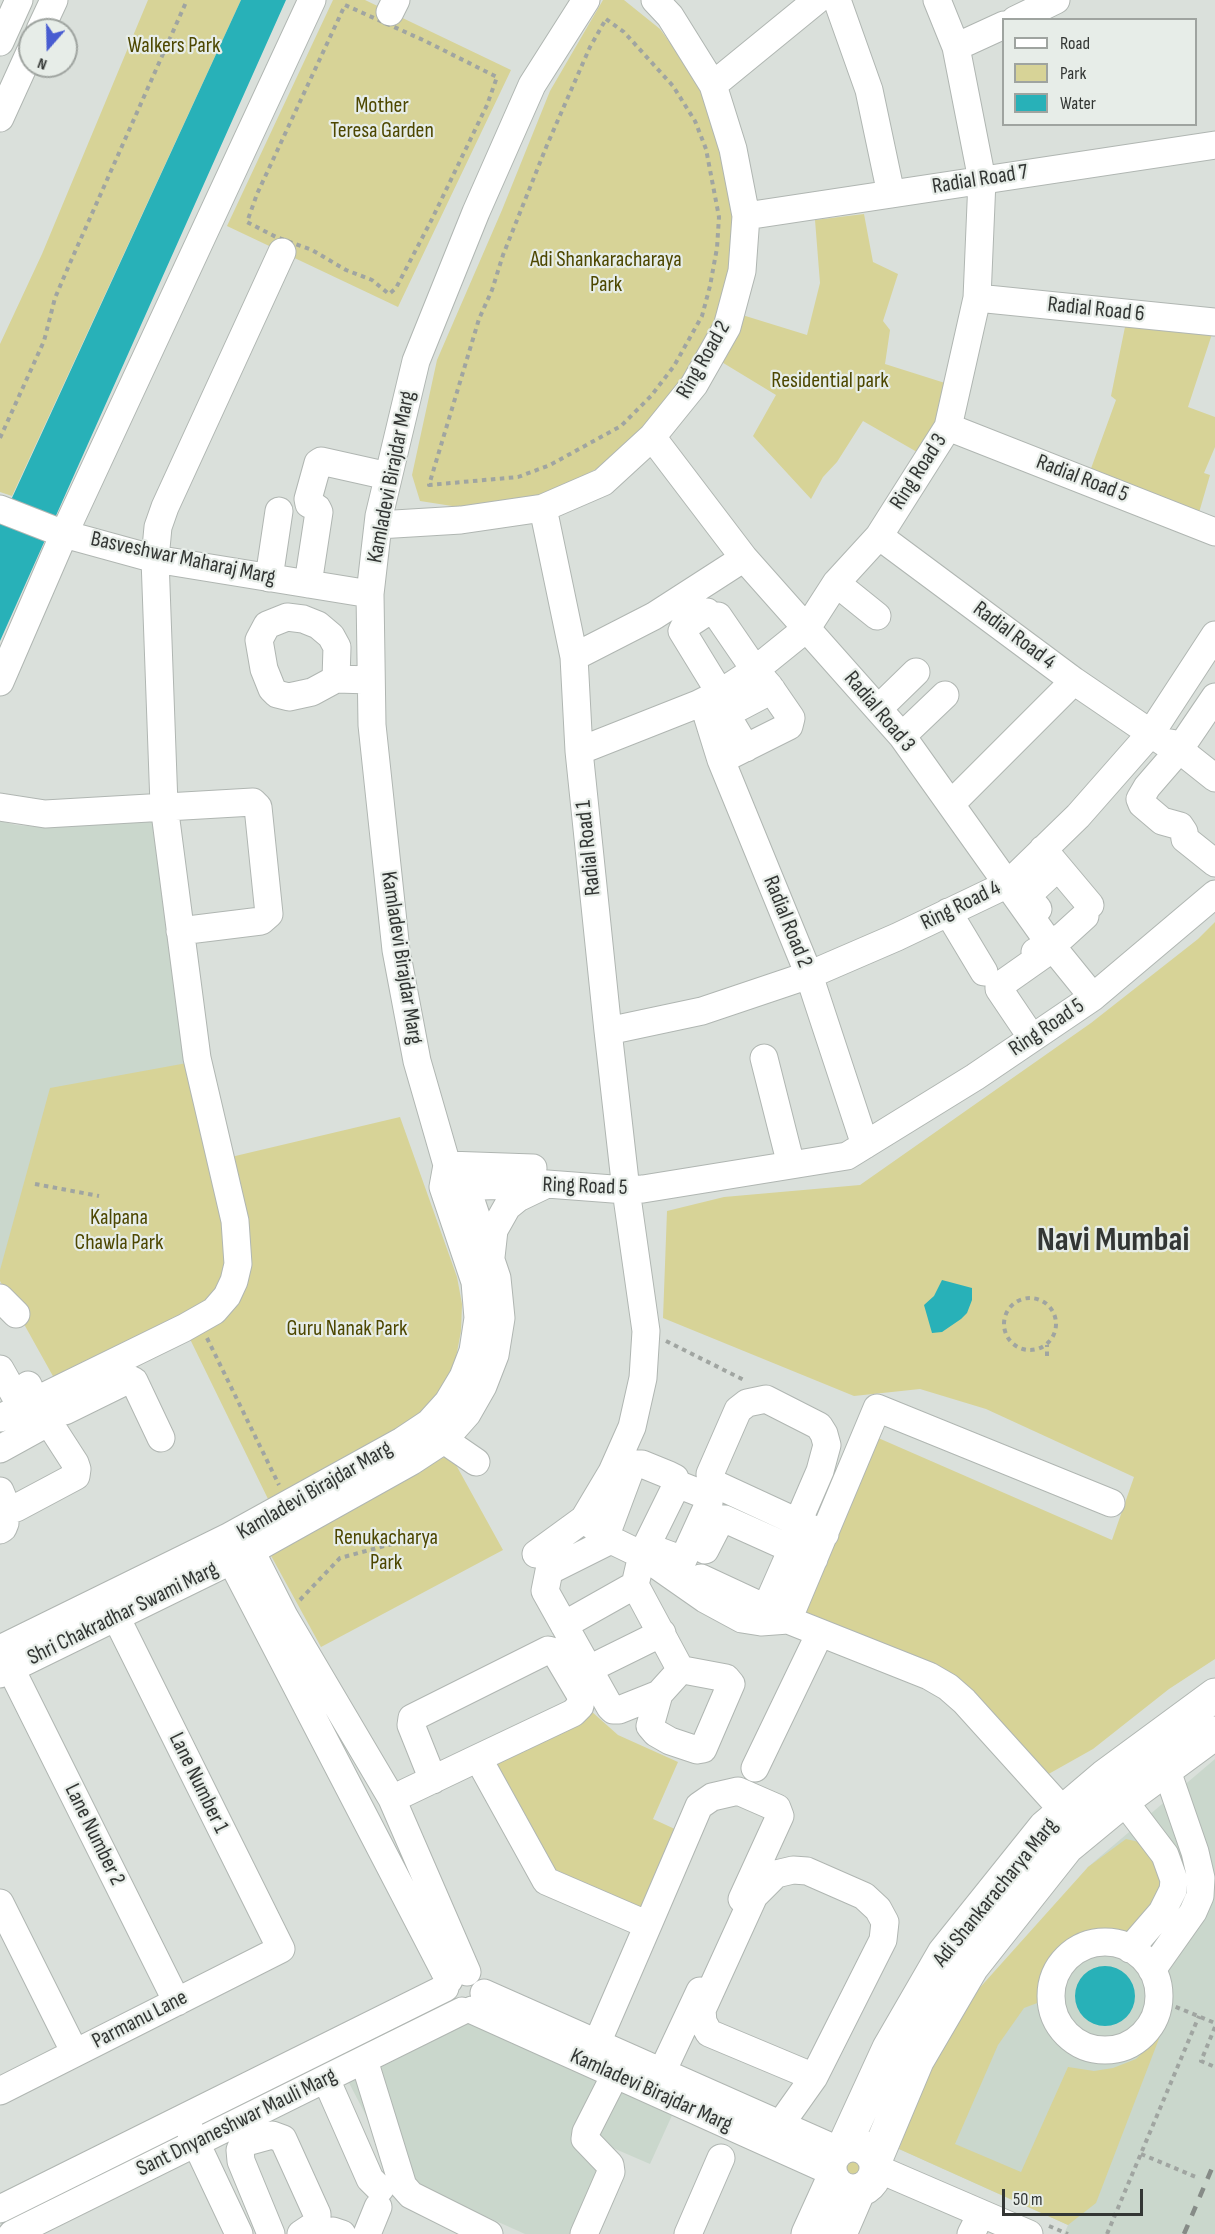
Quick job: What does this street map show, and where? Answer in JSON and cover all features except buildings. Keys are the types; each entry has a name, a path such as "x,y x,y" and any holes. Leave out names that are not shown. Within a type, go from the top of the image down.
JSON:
{"main road":[{"name":"Adi Shankaracharya Marg","path":"808,2234 853,2168 972,1967 1067,1847 1073,1821 1157,1756 1215,1695"},
{"name":"Adi Shankaracharya Marg","path":"1157,1756 1215,1733"},
{"name":"Adi Shankaracharya Marg","path":"840,2234 853,2168"}],"street":[{"path":"0,42 19,0"},
{"path":"46,18 54,0"},
{"path":"0,682 59,532 312,0"},
{"name":"Kamladevi Birajdar Marg","path":"237,1549 288,1504 429,1424 448,1402 463,1377 473,1351 478,1318 475,1282 452,1179 417,1061 396,950 373,736 370,594 378,525 416,361 476,212 532,85 586,0"},
{"name":"Ring Road 2","path":"378,525 461,520 543,508 603,482 652,437 694,385 728,327 742,271 746,216 733,149 713,85 670,16 656,0"},
{"path":"713,85 817,0"},
{"path":"837,0 869,90 891,194"},
{"name":"Ring Road 3","path":"579,751 716,702 763,680 807,628 836,583 879,536 948,427 977,298 982,180 956,48 937,0"},
{"path":"1019,18 1056,0"},
{"path":"956,48 1002,26"},
{"path":"0,118 18,78"},
{"name":"Radial Road 7","path":"746,216 1215,145"},
{"path":"0,1449 30,1403 214,1311 231,1289 238,1264 235,1221 197,1058 164,805 155,559 158,527 165,507 282,252"},
{"name":"Radial Road 6","path":"977,298 1215,322"},
{"name":"Radial Road 5","path":"948,427 1215,532"},
{"name":"Radial Road 3","path":"652,437 744,558 807,628 856,667 883,705 908,731 951,802 1051,946 1093,997"},
{"path":"305,584 319,512 317,508 309,504 308,500 318,464 321,461 388,476"},
{"name":"Radial Road 1","path":"543,508 574,657 579,751 608,1031 625,1180 646,1331 643,1378 632,1427 612,1472 584,1519"},
{"name":"Basveshwar Maharaj Marg","path":"0,509 59,532 155,559 370,594"},
{"path":"269,578 279,511"},
{"path":"305,584 314,515"},
{"name":"Radial Road 4","path":"879,536 1074,681 1174,750 1215,788"},
{"path":"574,657 654,616 744,558"},
{"path":"836,583 877,616"},
{"path":"721,760 746,748 789,726 791,718 712,614 684,627 682,631 716,702 746,748"},
{"name":"Ring Road 4","path":"608,1031 702,1011 809,975 1008,884 1050,858 1078,816 1174,750 1212,650"},
{"path":"883,705 916,672"},
{"path":"336,679 371,680"},
{"path":"951,802 1074,681"},
{"path":"908,731 945,695"},
{"path":"1215,697 1140,799 1142,804 1162,822 1180,826 1185,838 1215,863"},
{"name":"Radial Road 2","path":"716,702 721,760 809,975 865,1145"},
{"path":"1174,750 1215,778"},
{"path":"0,807 45,814 164,805 253,802 258,807 269,914 261,921 180,931"},
{"path":"1032,1038 999,986 1063,936 1088,911 1050,858 1029,894 1029,898 1038,909"},
{"name":"Ring Road 5","path":"452,1179 547,1184 625,1180 790,1157 847,1156 975,1077 1093,997 1215,894"},
{"path":"948,912 984,972"},
{"path":"1022,960 1051,946"},
{"path":"764,1058 790,1157"},
{"name":"Kamladevi Birajdar Marg","path":"237,1549 412,1461 444,1440 467,1414 483,1386 495,1355 501,1318 498,1278 452,1179"},
{"name":"Ring Road 5","path":"452,1179 625,1180"},
{"path":"490,1257 494,1230 507,1207 518,1198 547,1184"},
{"path":"0,1369 93,1471"},
{"path":"30,1403 130,1379 134,1381 161,1438"},
{"path":"798,1522 820,1471 827,1445 826,1439 819,1426 766,1400 747,1404 738,1410 710,1474 711,1480 715,1484 798,1522 825,1534"},
{"path":"0,1491 5,1503 10,1508 16,1508 76,1476 75,1463 30,1403"},
{"path":"803,1554 721,1519 698,1573 759,1605 770,1599 803,1554 825,1534 877,1408 1111,1503"},
{"path":"799,1428 826,1439"},
{"path":"444,1440 476,1462"},
{"path":"636,1464 642,1464 675,1478 676,1484 644,1551 635,1585 678,1665 678,1673 659,1694 619,1710 613,1710 545,1591 549,1571 609,1538 632,1468 636,1464"},
{"path":"536,1554 584,1519 609,1538 644,1551 683,1560 709,1503 708,1498 700,1493 676,1484"},
{"path":"0,1509 5,1523 0,1530"},
{"name":"Kamladevi Birajdar Marg","path":"237,1549 284,1616 392,1799 454,1980"},
{"name":"Kamladevi Birajdar Marg","path":"237,1549 454,1980"},
{"name":"Shri Chakradhar Swami Marg","path":"4,1664 116,1617 237,1549"},
{"name":"Shri Chakradhar Swami Marg","path":"4,1664 237,1549"},
{"path":"644,1551 705,1599 742,1619 761,1622 788,1620 929,1676 948,1687 1073,1821"},
{"path":"788,1620 803,1554"},
{"path":"564,1625 635,1585"},
{"name":"Lane Number 1","path":"116,1617 281,1949"},
{"path":"589,1670 662,1633"},
{"path":"755,1768 819,1633"},
{"path":"392,1799 434,1780 573,1713 580,1706 581,1696 555,1652 548,1650 412,1718 411,1725 434,1780"},
{"name":"Lane Number 2","path":"4,1664 177,2002"},
{"path":"659,1694 650,1726 670,1741 697,1750 703,1749 731,1684 726,1678 678,1669"},
{"path":"1152,1970 1184,1926 1200,1896 1201,1878 1200,1847 1157,1756"},
{"path":"478,1758 546,1881 648,1925"},
{"path":"1114,1788 1165,1855 1174,1880 1173,1890 1162,1912 1130,1949"},
{"path":"597,2043 699,1806 712,1797 738,1791 777,1808 780,1816 778,1822 662,2072"},
{"path":"1165,1855 1200,1847"},
{"path":"780,2125 814,2077 883,1940 885,1922 878,1909 864,1896 807,1870 793,1870 776,1874 754,1896 702,2010 703,2022 709,2033 814,2077"},
{"path":"0,1903 75,2053"},
{"path":"1098,1943 1114,1944 1130,1949 1143,1958 1152,1970 1158,1985 1159,2000 1148,2030 1136,2041 1121,2048 1105,2050 1089,2048 1075,2041 1062,2030 1054,2016 1051,2000 1053,1983 1059,1969 1069,1956 1083,1947 1098,1943"},
{"name":"Parmanu Lane","path":"0,2091 281,1949"},
{"path":"473,1973 482,1981 473,2005 451,2006 447,2001 454,1980 473,1973"},
{"name":"Sant Dnyaneshwar Mauli Marg","path":"0,2209 454,1980"},
{"name":"Kamladevi Birajdar Marg","path":"473,2005 615,2074 853,2168"},
{"name":"Kamladevi Birajdar Marg","path":"473,2005 597,2043 780,2125 853,2168"},
{"name":"Sant Dnyaneshwar Mauli Marg","path":"22,2232 196,2143 326,2079 373,2059 473,2005"},
{"path":"373,2059 403,2186 411,2195 489,2234"},
{"path":"584,2234 611,2172 610,2165 585,2139 586,2132 615,2074"},
{"path":"326,2079 379,2198 367,2234"},
{"path":"184,2118 238,2234"},
{"path":"271,2234 241,2161 240,2150 243,2143 272,2135 283,2139 317,2214 314,2226 301,2234"},
{"path":"688,2234 721,2158"},
{"path":"853,2168 980,2231"},
{"path":"853,2168 1029,2234"},
{"path":"224,2202 253,2191"},
{"path":"326,2234 333,2231 342,2234"}],"path":[{"path":"0,438 44,341 55,298 187,0"},
{"path":"345,5 497,77 487,105 463,156 396,288 389,294 372,280 346,270 312,250 276,237 247,222 345,5"},
{"path":"606,19 624,32 673,86 695,121 706,149 719,217 717,248 702,316 674,366 651,396 621,426 550,465 518,477 429,485 460,387 470,346 503,255 547,145 606,19"},
{"path":"36,1184 99,1196"},
{"path":"1047,1344 1040,1348 1023,1350 1008,1339 1004,1323 1010,1306 1025,1298 1034,1298 1049,1305 1056,1321 1053,1337 1047,1344 1047,1356"},
{"path":"199,1320 288,1504"},
{"path":"284,1616 340,1558 414,1538"},
{"path":"1159,2000 1215,2025 1201,2061 1215,2067"},
{"path":"1107,2234 1199,2016"},
{"path":"1141,2154 1196,2177"}],"shaded area":[{"path":"153,815 187,1063 0,1270 0,821 51,828"},
{"path":"1215,1759 1215,2234 1064,2234 1068,2225 899,2149 1088,1867"},
{"path":"469,2019 674,2111 650,2164 613,2148 574,2234 525,2234 398,2177 347,2079"}],"green space":[{"name":"Walkers Park","path":"148,0 241,0 12,496 0,492 0,344 42,254"},
{"name":"Mother Teresa Garden","path":"333,0 365,0 511,70 398,307 227,226"},
{"name":"Adi Shankaracharaya Park","path":"603,0 624,0 660,29 710,98 735,214 732,268 720,317 654,425 598,468 542,497 465,508 420,501 412,475 437,360 502,210 550,91"},
{"name":"Residential park","path":"864,214 873,262 898,274 883,321 890,330 885,364 945,383 936,422 917,452 863,421 837,462 823,477 811,499 753,436 776,395 720,361 739,314 807,335 820,283 815,220"},
{"path":"1126,322 1212,334 1188,407 1215,417 1215,447 1204,473 1210,475 1198,516 1089,474 1116,400 1111,396"},
{"path":"1215,922 1215,1659 1169,1689 1093,1749 1045,1776 995,1721 799,1616 876,1437 1112,1540 1134,1477 986,1409 920,1389 854,1396 663,1318 667,1211 724,1197 860,1185 1091,1023 1198,939"},
{"name":"Kalpana Chawla Park","path":"187,1063 224,1223 224,1278 207,1302 54,1378 0,1281 0,1270 50,1088"},
{"name":"Guru Nanak Park","path":"400,1117 457,1277 462,1304 461,1331 455,1363 442,1391 421,1416 269,1501 189,1337 236,1302 231,1157"},
{"name":"Renukacharya Park","path":"450,1454 503,1550 321,1647 269,1552"},
{"path":"591,1711 618,1735 678,1762 653,1819 677,1830 641,1908 545,1865 491,1763"},
{"path":"1126,1839 1148,1844 1169,1883 1127,1941 1115,1937 1097,1936 1080,1941 1065,1951 1053,1965 1046,1982 1045,2000 1024,2008 998,2045 955,2144 1021,2172 1068,2067 1094,2071 1113,2068 1136,2059 1160,2036 1096,2203 1068,2225 899,2149 919,2090 958,2012 1088,1867"},
{"path":"856,2151 861,2153 869,2173 857,2184 836,2167 837,2161"}],"water":[{"path":"241,0 286,0 0,641 0,524"},
{"path":"942,1280 972,1288 972,1300 967,1313 961,1319 942,1332 932,1333 924,1305 934,1296"},
{"path":"1105,1966 1122,1971 1130,1979 1135,1996 1130,2013 1122,2021 1105,2026 1088,2021 1080,2013 1075,1996 1080,1979 1088,1971"}],"railway":[{"path":"1184,2234 1215,2161"}],"district":[{"name":"Navi Mumbai","path":"1113,1241"}]}
